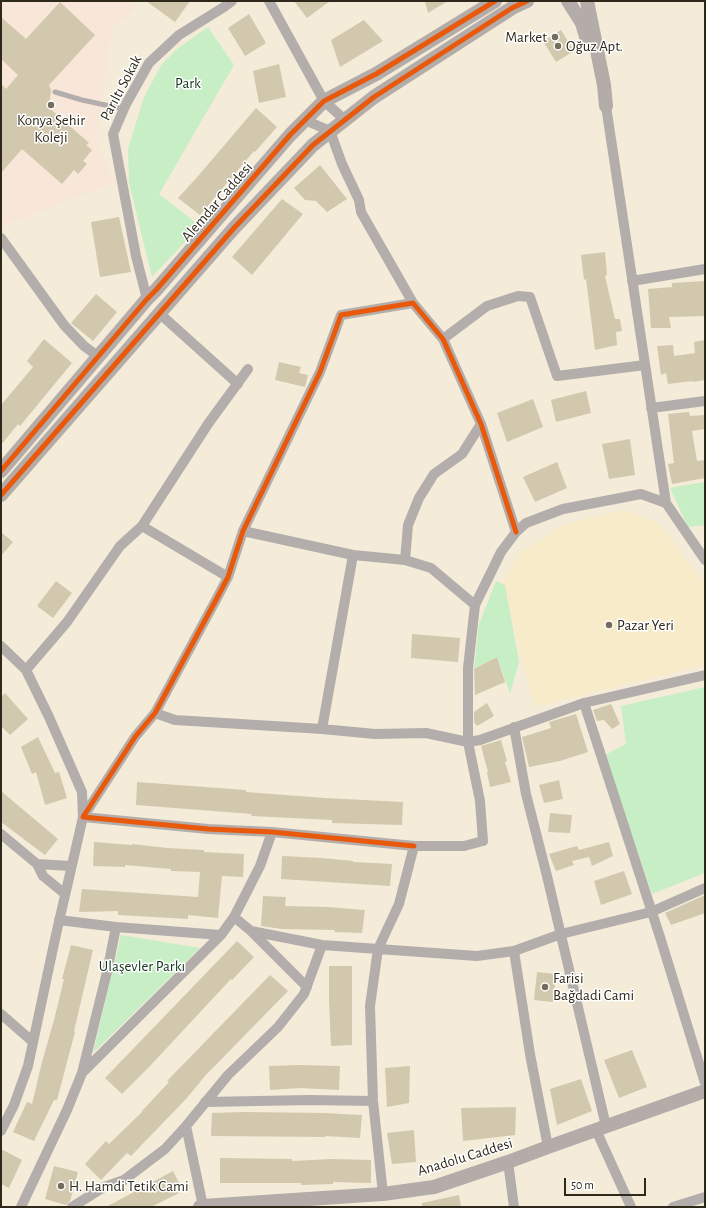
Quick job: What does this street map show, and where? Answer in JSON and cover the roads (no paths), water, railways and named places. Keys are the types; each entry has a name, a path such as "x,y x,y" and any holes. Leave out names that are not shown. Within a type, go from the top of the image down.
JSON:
{"main road":[{"name":"Alemdar Caddesi","path":"2,469 147,299 290,135 324,101 376,74 494,1"},
{"name":"Alemdar Caddesi","path":"1,495 239,222 313,145 374,97 512,8 527,1"},
{"path":"568,1 582,23 594,64 604,85"},
{"path":"587,1 604,85 606,106"},
{"name":"Anadolu Caddesi","path":"202,1206 279,1204 383,1194 434,1187 705,1091"}],"street":[{"name":"Parıltı Sokak","path":"147,299 136,256 113,134 124,109 149,63 179,35 232,1"},
{"path":"273,3 324,101 345,120"},
{"path":"606,106 666,503 705,560"},
{"path":"305,120 330,131 342,164 359,200 361,212 413,303 443,339 481,424 516,532"},
{"path":"1,238 64,325 84,346 99,357"},
{"path":"632,281 705,269"},
{"path":"443,339 487,306 518,296 530,297 557,376 645,365"},
{"path":"83,817 136,737 155,713 228,577 243,531 320,372 341,315 413,303"},
{"path":"159,313 238,384"},
{"path":"26,670 67,622 120,546 142,526 208,424 248,369"},
{"path":"651,408 705,401"},
{"path":"405,560 408,525 418,498 434,474 462,454 481,424"},
{"path":"83,817 208,829 272,832 414,846 464,846 483,841 480,801 468,742 468,668 474,605 501,552 516,532 526,523 563,508 641,494 666,503"},
{"path":"142,526 228,577"},
{"path":"243,531 353,556 405,560 431,568 474,605"},
{"path":"322,728 353,556"},
{"path":"1,646 26,670 49,717 82,792 83,817 59,920 28,1066 14,1105 1,1132"},
{"path":"155,713 175,720 322,728 375,734 426,733 468,742 480,740 584,703 705,675"},
{"path":"584,703 660,937 705,1083"},
{"path":"514,727 526,794 561,934 601,1128 632,1207"},
{"path":"82,1073 221,935 234,917 260,866 272,832"},
{"path":"1,834 37,864 43,876 65,894"},
{"path":"383,1194 373,1101 370,1006 378,949 399,904 414,846"},
{"path":"37,864 71,866"},
{"path":"251,931 322,945 476,956 514,951 561,934 651,912 705,888"},
{"path":"234,917 251,931 307,987"},
{"path":"59,920 116,927 221,935"},
{"path":"21,1207 67,1110 82,1073 107,972 116,927"},
{"path":"72,1207 104,1187 124,1180 165,1149 228,1075 278,1027 304,994 322,945"},
{"path":"514,951 530,1054 548,1147"},
{"path":"1,1014 33,1042"},
{"path":"205,1102 309,1100 373,1101"},
{"path":"186,1126 202,1206"},
{"path":"508,1162 514,1207"},
{"path":"673,1207 705,1197"}],"lane":[{"path":"55,92 82,100 124,109"}],"place":[{"name":"Market","path":"555,37"},
{"name":"Oğuz Apt.","path":"558,46"},
{"name":"Konya Şehir Koleji","path":"51,105"},
{"name":"Pazar Yeri","path":"609,625"},
{"name":"Farisi Bağdadi Cami","path":"545,987"},
{"name":"H. Hamdi Tetik Cami","path":"61,1186"}],"park label":[{"name":"Park","path":"188,83"},
{"name":"Ulaşevler Parkı","path":"142,966"}]}
